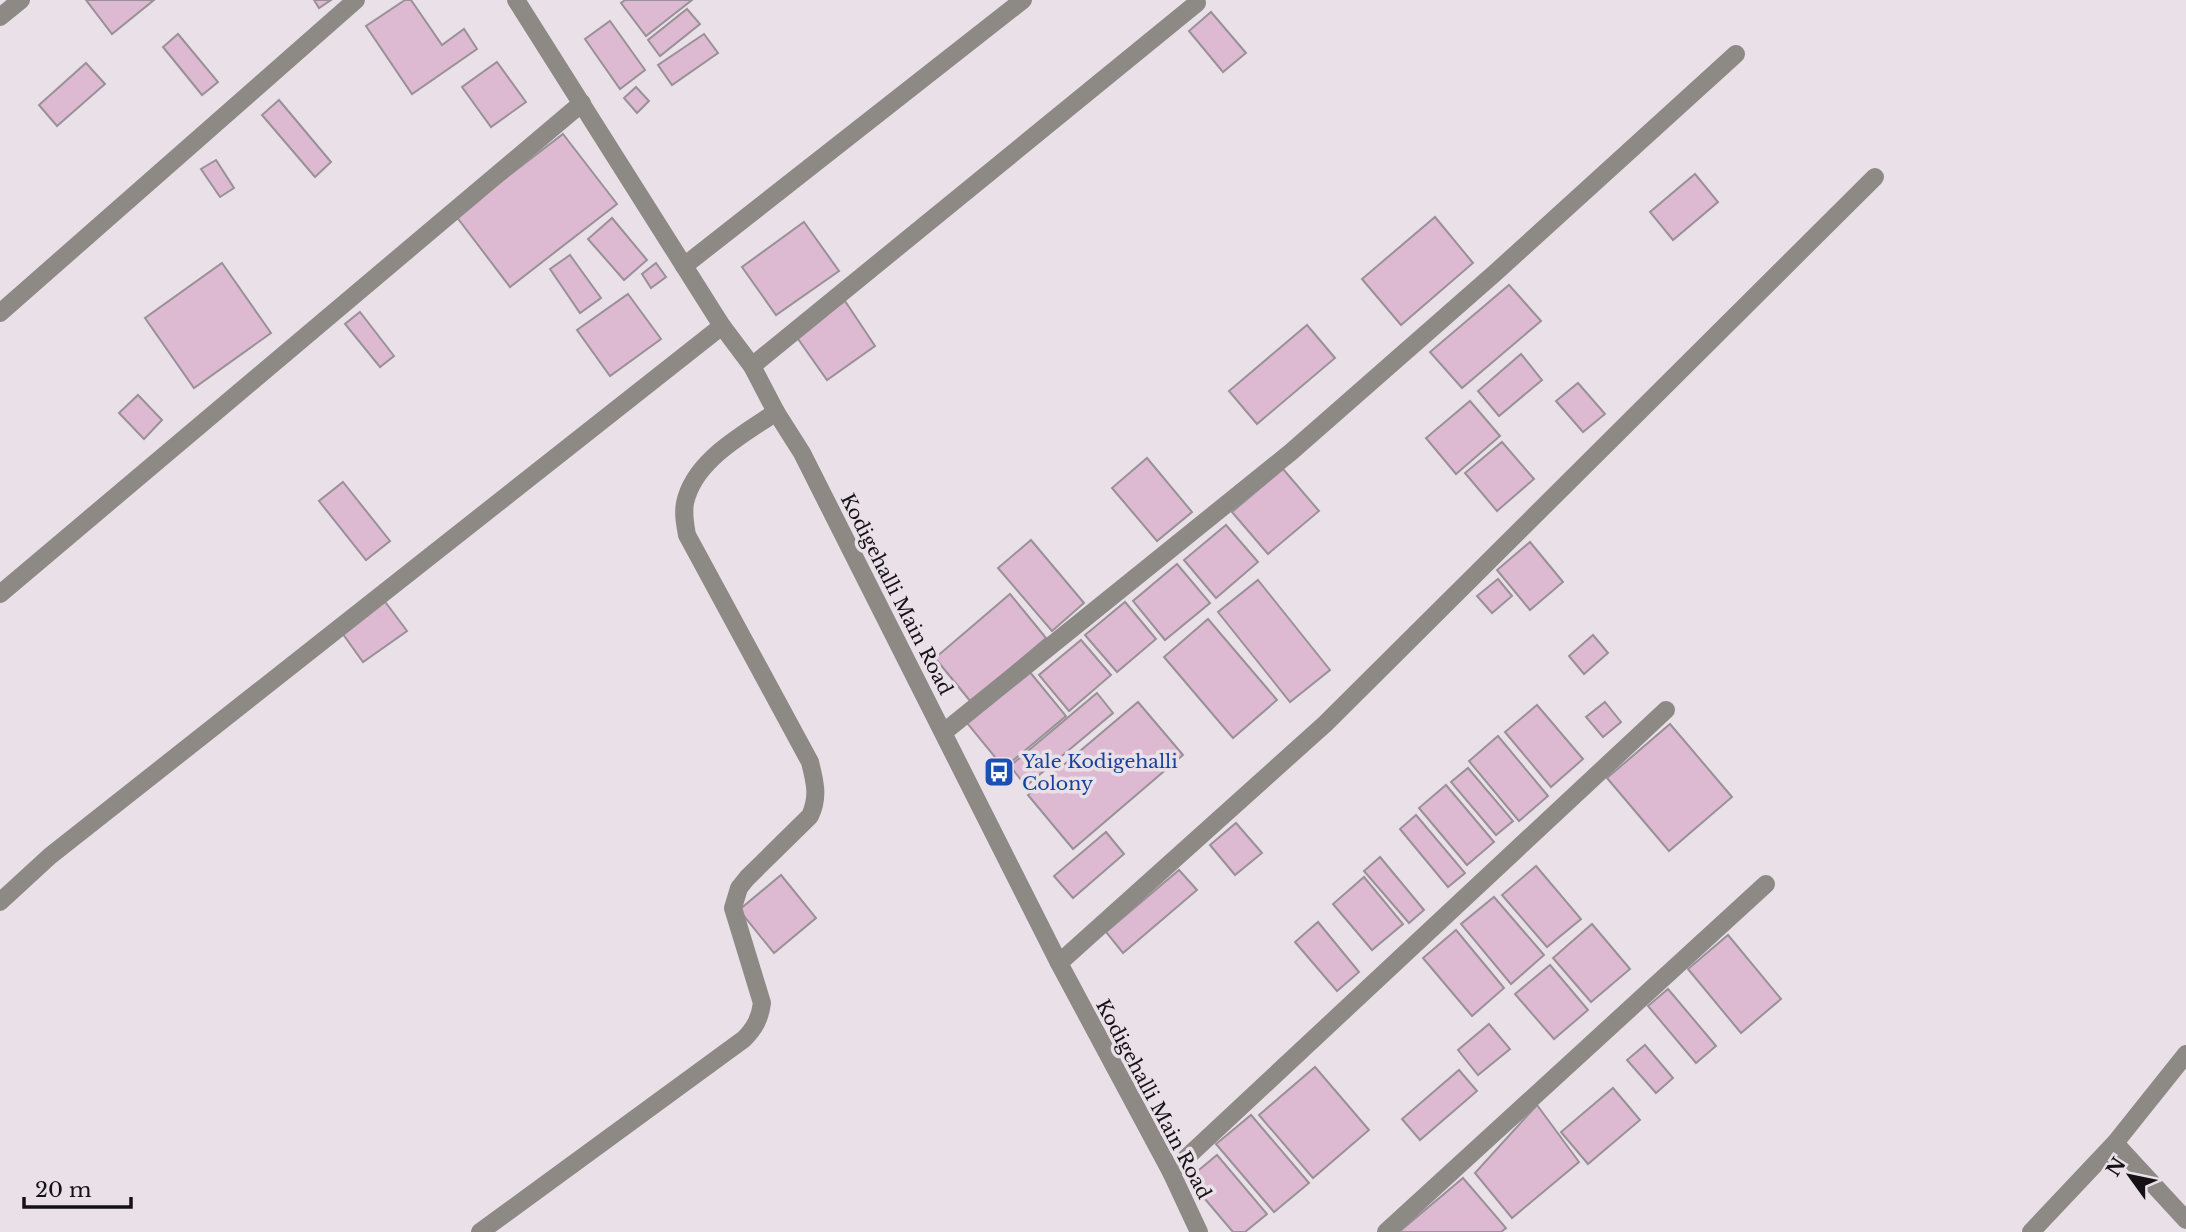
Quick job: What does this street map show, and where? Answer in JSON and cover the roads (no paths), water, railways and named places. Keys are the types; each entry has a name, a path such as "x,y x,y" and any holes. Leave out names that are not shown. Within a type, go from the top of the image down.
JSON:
{"street":[{"path":"0,17 21,0"},
{"path":"0,313 356,0"},
{"name":"Kodigehalli Main Road","path":"516,0 722,326 752,366 776,412 802,453 1059,963 1171,1172 1199,1232"},
{"path":"684,266 1023,0"},
{"path":"752,366 1197,3"},
{"path":"944,732 1292,453 1736,54"},
{"path":"0,594 582,103"},
{"path":"1059,963 1325,724 1875,177"},
{"path":"0,902 50,856 722,326"},
{"path":"480,1232 744,1039 755,1028 761,1014 762,1003 733,908 735,898 747,878 810,816 815,804 815,785 810,762 687,535 684,516 688,494 698,474 726,447 776,412"},
{"path":"1171,1172 1666,710"},
{"path":"1386,1232 1766,884"},
{"path":"2031,1232 2115,1143 2186,1054"},
{"path":"2115,1143 2186,1220"}],"place":[{"name":"Yale Kodigehalli Colony","path":"999,772"}]}
